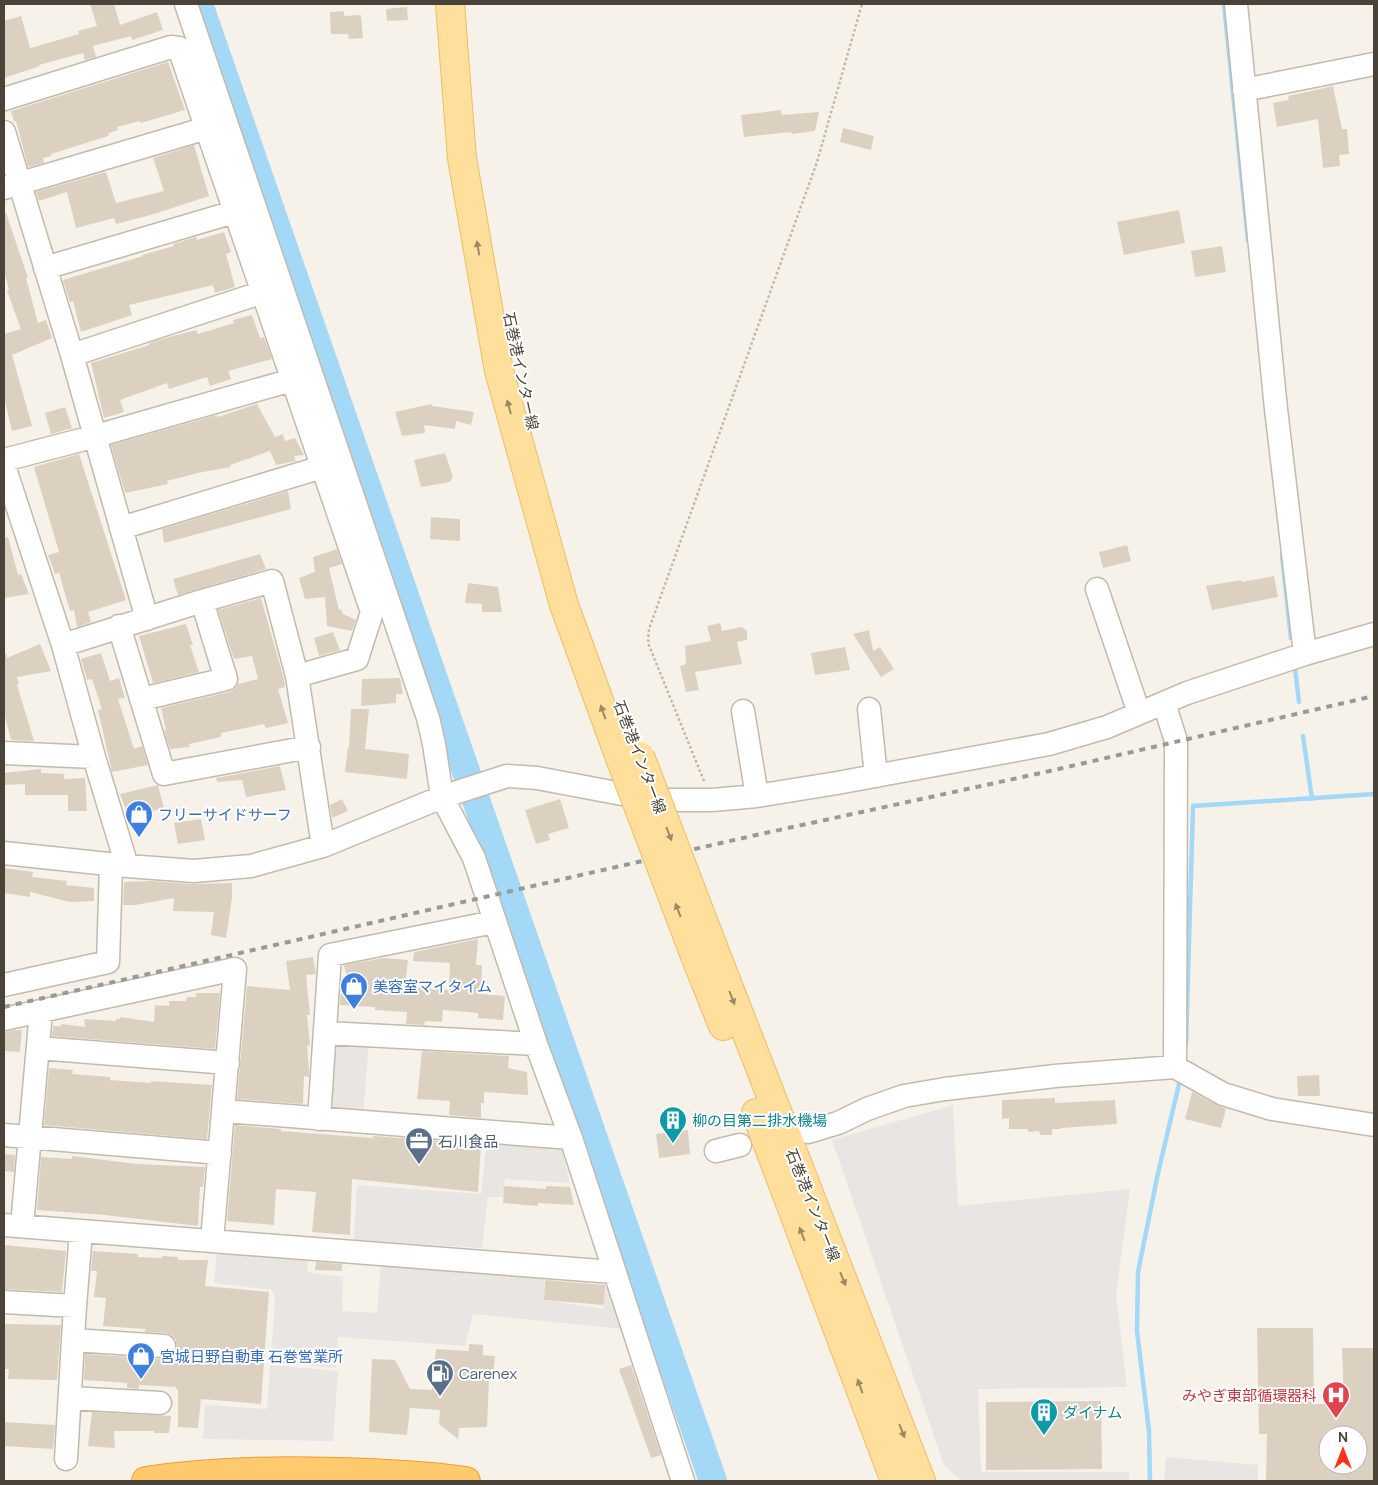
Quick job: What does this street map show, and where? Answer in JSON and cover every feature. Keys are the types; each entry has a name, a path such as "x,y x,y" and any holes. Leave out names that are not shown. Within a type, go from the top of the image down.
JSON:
{"highway":[{"path":"146,1481 224,1472 276,1470 393,1474 466,1481"}],"main road":[{"name":"石巻港インター線","path":"450,4 462,158 499,371 564,605 630,757 705,954 895,1481"},
{"name":"石巻港インター線","path":"466,4 479,150 517,364 558,527 581,606 630,757"},
{"name":"石巻港インター線","path":"705,954 874,1357 921,1481"}],"street":[{"path":"186,4 428,718 448,795 474,858 494,922 570,1138 683,1481"},
{"path":"1236,4 1276,409 1306,654"},
{"path":"4,99 171,48 179,48 372,612 357,659 297,676"},
{"path":"1244,90 1374,64"},
{"path":"11,186 206,128"},
{"path":"4,132 11,186 45,268 96,436 147,619"},
{"path":"45,268 234,212"},
{"path":"72,355 263,292"},
{"path":"4,460 292,380"},
{"path":"4,466 63,644 94,756 119,866 108,962 4,985"},
{"path":"121,528 322,467"},
{"path":"63,644 202,601 272,582 297,676 323,846"},
{"path":"1096,589 1139,713"},
{"path":"142,699 226,679 202,601"},
{"path":"119,626 164,774 309,747"},
{"path":"4,853 119,866 194,871 251,866 323,846 448,795 507,776 537,778 654,800 712,800 757,796 1049,744 1107,727 1187,693 1374,634"},
{"path":"1164,703 1176,741 1175,1067"},
{"path":"869,709 876,776"},
{"path":"742,711 757,796"},
{"path":"4,753 94,756"},
{"path":"320,1119 330,954 494,922"},
{"path":"4,1019 235,969 212,1241"},
{"path":"41,1011 31,1137 13,1226 613,1272"},
{"path":"326,1033 536,1044"},
{"path":"38,1048 228,1063"},
{"path":"808,1132 838,1123 867,1109 904,1096 1055,1076 1175,1067 1223,1094 1272,1109 1374,1125"},
{"path":"224,1111 570,1138"},
{"path":"4,1135 220,1153"},
{"path":"716,1152 740,1145"},
{"path":"66,1460 81,1232"},
{"path":"4,1302 75,1306"},
{"path":"73,1340 164,1346"},
{"path":"70,1398 160,1403"}],"path":[{"path":"712,800 648,643 649,629 817,162 862,4"}],"shaded area":[{"path":"330,1040 369,1042 363,1116 325,1113"},
{"path":"953,1105 958,1206 1130,1189 1116,1295 1127,1387 978,1389 981,1472 1129,1472 1129,1481 962,1481 944,1465 832,1140"},
{"path":"487,1141 562,1148 570,1183 505,1179 503,1197 488,1197 482,1248 354,1240 357,1185 481,1194"},
{"path":"217,1251 308,1261 307,1272 343,1277 342,1311 377,1313 381,1263 544,1272 544,1300 604,1309 606,1283 624,1329 473,1314 465,1346 338,1337 336,1368 271,1361 275,1297 272,1290 214,1283"},
{"path":"270,1365 338,1371 333,1441 203,1439 205,1405 267,1409"},
{"path":"1166,1457 1258,1465 1258,1481 1164,1481"}],"building":[{"path":"90,4 114,4 120,25 157,12 163,30 132,40 131,36 93,46 96,57 85,60 83,53 39,65 4,78 4,21 21,16 30,48 79,34 78,31 97,26"},
{"path":"407,7 408,20 387,21 386,9"},
{"path":"344,11 344,16 361,15 363,38 349,39 348,34 331,34 330,12"},
{"path":"168,62 185,110 141,123 140,121 117,127 118,130 109,133 108,136 51,154 52,156 43,158 44,163 28,167 16,121 14,122 11,111"},
{"path":"1333,86 1342,129 1347,129 1349,154 1339,155 1340,166 1323,168 1318,119 1277,127 1273,103 1289,100 1288,96"},
{"path":"781,110 782,115 819,112 815,131 744,137 741,115"},
{"path":"843,128 874,136 871,150 840,142"},
{"path":"194,145 209,196 154,214 116,224 114,218 76,228 67,192 39,201 36,192 106,172 116,203 164,191 153,158"},
{"path":"1179,210 1185,243 1124,255 1117,222"},
{"path":"6,213 28,278 26,278 38,323 46,320 52,338 12,355 32,426 12,431 4,397 4,334 21,329 7,291 9,290 4,271 4,214"},
{"path":"224,232 231,252 226,254 235,287 215,293 213,285 129,305 132,315 81,332 73,301 70,302 63,280 174,246 173,244 196,237 197,240"},
{"path":"1222,246 1226,272 1195,277 1191,251"},
{"path":"252,315 260,338 264,337 272,359 228,371 231,379 210,386 207,377 169,389 167,383 120,400 124,412 104,418 91,363 169,337 196,330 198,334 234,323 233,320"},
{"path":"257,404 275,437 283,434 285,441 295,438 304,455 294,456 296,461 276,465 270,451 230,465 230,467 198,473 167,481 168,484 125,493 111,445 217,415 218,417"},
{"path":"431,404 432,406 474,412 471,425 456,421 455,429 424,425 425,433 402,436 395,412"},
{"path":"65,407 72,428 51,434 45,413"},
{"path":"445,453 453,477 450,482 421,487 414,460"},
{"path":"79,454 126,600 88,612 91,622 77,627 74,610 70,611 59,573 55,574 48,555 59,552 34,467"},
{"path":"288,491 291,509 164,543 162,529"},
{"path":"431,517 460,519 460,541 430,539"},
{"path":"8,537 18,575 21,574 29,594 4,598 4,538"},
{"path":"1127,545 1131,561 1103,568 1099,552"},
{"path":"337,549 342,564 329,568 339,610 341,609 343,614 356,620 352,631 327,626 325,597 305,599 299,578 315,572 313,557"},
{"path":"260,554 266,569 178,595 173,579"},
{"path":"1274,576 1278,597 1212,610 1206,586"},
{"path":"468,583 498,587 502,612 482,612 482,604 465,603"},
{"path":"261,598 284,679 285,687 278,689 288,723 266,728 264,724 221,733 221,737 189,744 190,747 170,749 164,730 166,730 161,708 229,692 235,689 238,684 258,679 252,656 234,659 218,610"},
{"path":"720,623 722,631 742,627 747,631 747,640 737,642 742,664 695,672 699,690 686,692 680,666 686,664 685,646 711,641 707,626"},
{"path":"186,624 193,645 190,645 199,672 153,683 139,636"},
{"path":"869,630 873,651 880,647 894,669 881,677 853,634"},
{"path":"333,632 340,650 319,656 314,638"},
{"path":"40,644 51,671 17,677 19,684 17,685 34,741 11,740 4,713 4,653 6,653 7,658"},
{"path":"845,647 850,670 815,675 811,653"},
{"path":"101,653 110,681 119,678 125,698 118,699 134,749 142,746 148,765 112,772 98,710 102,709 92,679 87,680 81,659"},
{"path":"400,678 403,694 396,694 396,703 361,706 362,679"},
{"path":"351,709 369,709 365,749 409,754 407,779 345,772 349,747"},
{"path":"280,766 286,790 246,797 242,780 217,782 216,778"},
{"path":"41,769 41,773 64,774 64,779 85,778 87,811 68,811 68,795 25,795 25,784 4,785 4,773"},
{"path":"158,785 164,808 129,818 120,794"},
{"path":"342,799 348,811 332,818 330,805"},
{"path":"560,799 569,828 548,834 550,840 536,844 525,810"},
{"path":"201,819 205,840 178,844 174,823"},
{"path":"4,868 33,872 32,877 67,881 66,885 94,888 94,901 70,902 30,892 30,897 4,893"},
{"path":"150,881 193,884 232,883 232,898 226,938 211,935 214,912 173,911 174,898 135,905 123,905 124,882"},
{"path":"478,939 476,965 482,965 481,994 505,996 503,1020 478,1018 478,1013 443,1010 442,1022 425,1021 424,1025 406,1024 407,1012 375,1010 375,1007 340,1005 341,990 350,991 344,965 384,958 408,960 405,987 449,990 450,963 413,961 414,952"},
{"path":"313,957 316,974 306,975 310,1015 307,1015 310,1046 307,1045 309,1077 304,1076 303,1104 237,1099 247,986 290,990 286,961"},
{"path":"196,993 220,993 215,1049 52,1036 53,1026 61,1026 61,1024 85,1027 84,1019 116,1021 120,1017 154,1022 155,1005 169,1006 169,1001 186,1001 187,997 196,997"},
{"path":"22,1030 20,1052 4,1051 4,1032"},
{"path":"422,1051 509,1056 508,1068 527,1072 528,1095 484,1092 484,1103 481,1103 481,1118 449,1115 450,1101 417,1099"},
{"path":"49,1068 73,1070 72,1074 110,1077 110,1080 212,1085 207,1139 44,1125"},
{"path":"1319,1075 1320,1096 1298,1096 1297,1076"},
{"path":"1192,1092 1226,1109 1221,1128 1185,1119"},
{"path":"1055,1098 1055,1103 1115,1100 1117,1124 1052,1129 1052,1135 1040,1135 1039,1131 1029,1132 1027,1129 1009,1129 1009,1118 1002,1119 1002,1100"},
{"path":"235,1125 281,1129 281,1131 481,1144 478,1192 352,1179 350,1235 312,1232 316,1192 276,1189 274,1225 227,1221"},
{"name":"柳の目第二排水機場","path":"688,1130 690,1154 659,1158 656,1134"},
{"path":"4,1154 15,1155 14,1172 4,1171"},
{"path":"72,1156 137,1164 205,1167 203,1187 200,1187 198,1226 105,1215 37,1210 41,1157 72,1159"},
{"path":"504,1186 546,1189 546,1186 570,1187 574,1205 538,1203 538,1206 503,1203"},
{"path":"4,1245 66,1251 62,1292 4,1289"},
{"path":"93,1251 138,1254 138,1257 162,1258 162,1256 178,1257 178,1260 208,1260 205,1286 269,1292 261,1404 201,1399 198,1428 178,1427 178,1389 176,1387 139,1385 139,1389 127,1388 127,1383 84,1380 85,1354 163,1359 170,1358 175,1353 177,1347 176,1340 171,1335 165,1333 145,1332 145,1329 103,1326 106,1298 94,1297 97,1271 91,1271"},
{"path":"316,1262 342,1264 342,1271 315,1270"},
{"path":"545,1280 605,1285 604,1305 544,1300"},
{"path":"4,1324 61,1325 57,1380 8,1379 9,1369 4,1369"},
{"path":"1257,1328 1313,1328 1314,1404 1344,1404 1342,1348 1374,1348 1374,1481 1266,1481 1267,1434 1259,1434"},
{"path":"469,1344 483,1345 483,1355 495,1356 493,1379 489,1379 487,1427 459,1428 458,1439 439,1424 440,1410 410,1408 407,1435 369,1432 372,1359 395,1360 410,1389 432,1390 436,1349 469,1351"},
{"path":"631,1365 661,1455 651,1458 619,1369"},
{"name":"ダイナム","path":"1101,1401 1102,1469 986,1470 986,1402"},
{"path":"92,1412 171,1416 169,1433 114,1431 115,1448 88,1446"},
{"path":"5,1422 55,1425 53,1449 4,1446"}],"waterway":[{"path":"199,4 713,1481"},
{"path":"1224,4 1248,241"},
{"path":"1282,555 1291,638"},
{"path":"1295,668 1299,702"},
{"path":"1303,736 1312,799"},
{"path":"1186,1043 1193,806 1374,794"},
{"path":"1150,1481 1149,1431 1137,1331 1138,1272 1158,1173 1180,1080"}],"railway":[{"path":"4,1007 1374,696"}],"place":[{"name":"フリーサイドサーフ","path":"139,838"},
{"name":"美容室マイタイム","path":"354,1010"},
{"name":"柳の目第二排水機場","path":"673,1144"},
{"name":"石川食品","path":"419,1165"},
{"name":"宮城日野自動車 石巻営業所","path":"141,1380"},
{"name":"Carenex","path":"440,1397"},
{"name":"みやぎ東部循環器科","path":"1336,1419"},
{"name":"ダイナム","path":"1044,1436"}]}
